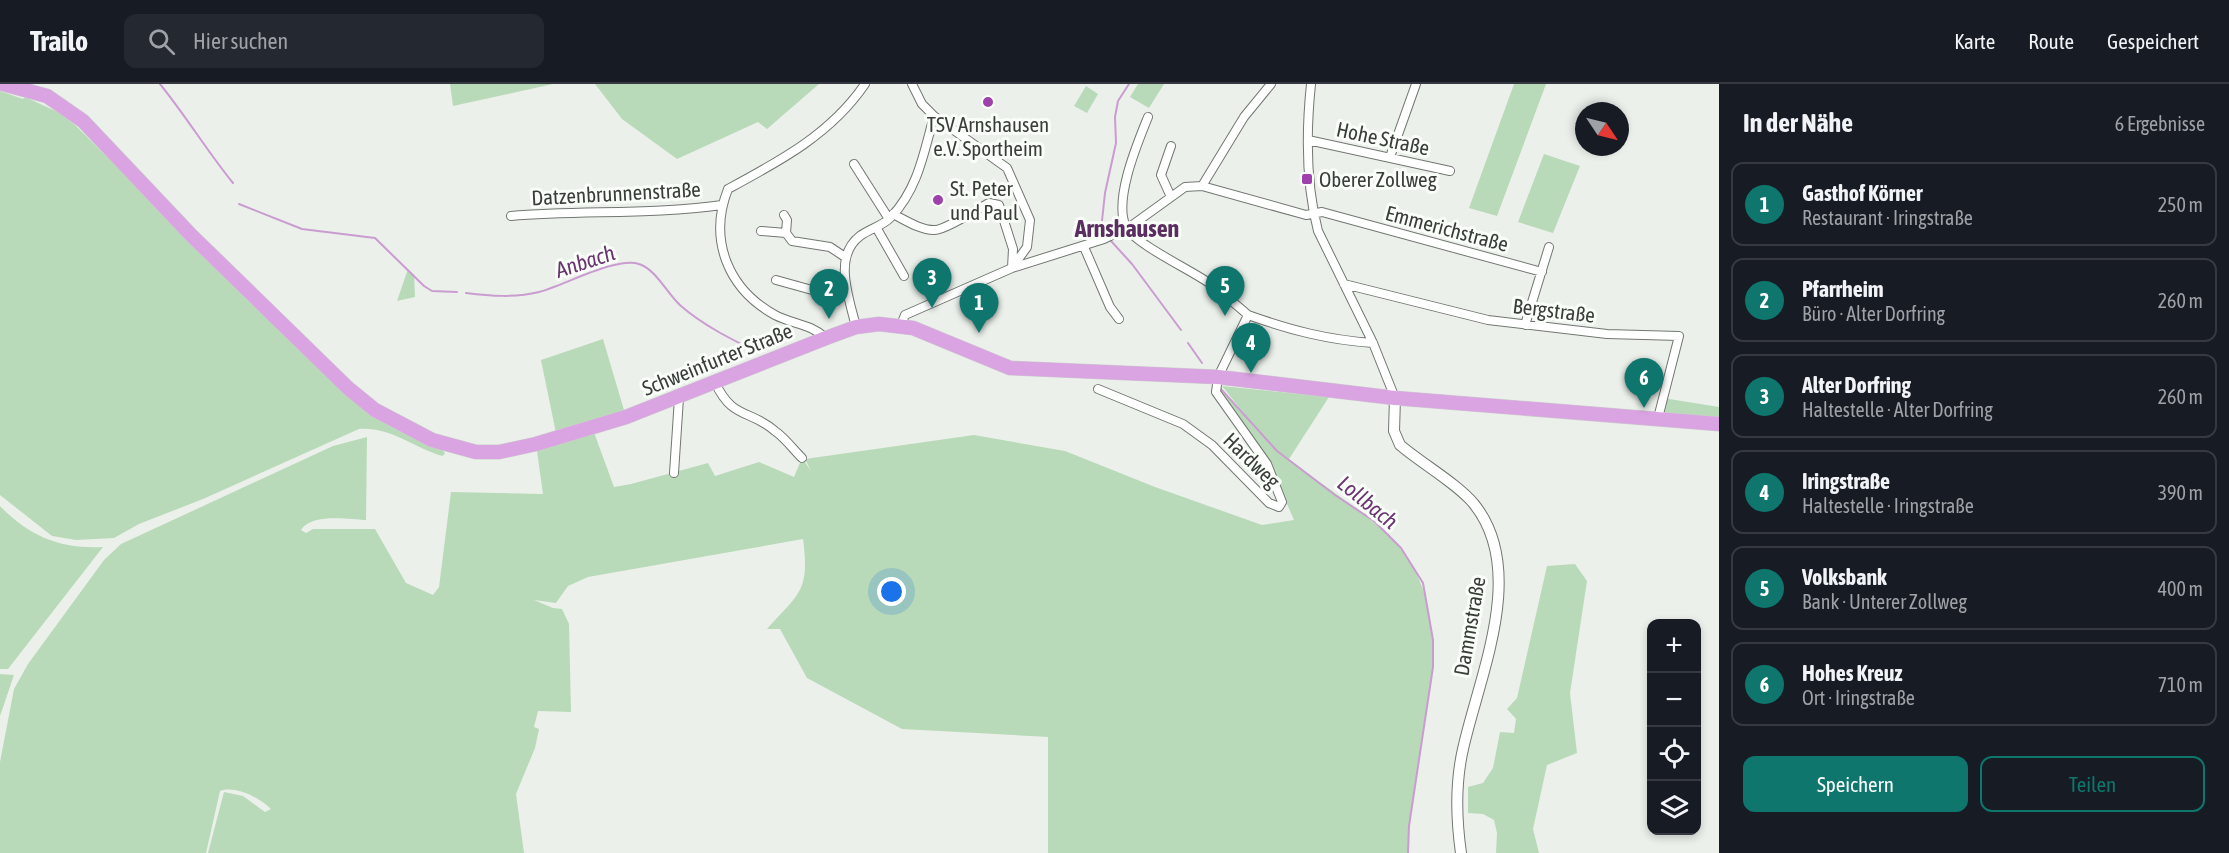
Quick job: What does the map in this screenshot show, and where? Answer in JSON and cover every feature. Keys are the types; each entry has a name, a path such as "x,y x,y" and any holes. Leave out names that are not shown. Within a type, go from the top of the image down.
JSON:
{"main road":[{"name":"Schweinfurter Straße","path":"3,84 47,96 83,122 190,234 296,339 362,400 402,425 450,447 476,452 499,452 536,444 626,417 679,398 856,327 901,325"},
{"path":"901,325 1010,368 1218,377 1395,398 1719,424"}],"street":[{"path":"826,338 816,329 777,316 742,289 724,260 719,242 722,205 728,189 788,157 836,120 865,84"},
{"path":"914,84 922,104 934,116 1004,164 1014,180 1030,220 1027,247 1012,268"},
{"path":"901,325 905,315 1012,268 1084,247 1127,228 1185,187 1202,186 1244,117 1271,84"},
{"path":"1311,84 1308,140 1314,215 1318,231 1373,343 1395,398"},
{"path":"1390,157 1416,84"},
{"path":"856,327 846,279 845,257 858,237 891,217 915,183 934,116"},
{"path":"1148,117 1129,170 1122,212 1127,228 1143,242 1208,283 1248,315 1324,338 1373,343"},
{"name":"Hohe Straße","path":"1308,140 1450,171"},
{"path":"1171,146 1161,175 1171,197"},
{"path":"854,164 891,217 934,231 942,230 963,216 990,203 999,205 1013,249 1012,268"},
{"name":"Emmerichstraße","path":"1202,186 1314,215 1322,212 1542,272"},
{"name":"Datzenbrunnenstraße","path":"511,216 552,212 682,210 722,205"},
{"path":"784,215 788,220 786,233 792,242 814,247 830,247 845,257"},
{"path":"876,227 904,276"},
{"path":"760,231 786,233"},
{"path":"1084,247 1110,307 1119,320"},
{"path":"1525,325 1550,247"},
{"path":"776,279 812,290 846,279"},
{"name":"Bergstraße","path":"1344,284 1419,304 1525,325 1607,334 1679,336 1658,418"},
{"path":"1218,377 1248,315"},
{"name":"Hardweg","path":"1098,389 1183,424 1212,445 1269,502 1279,507 1282,502 1267,464 1216,392 1218,377"},
{"path":"715,382 725,401 736,412 774,429 802,458"},
{"path":"674,473 679,398"},
{"name":"Dammstraße","path":"1395,398 1394,431 1400,445 1474,503 1496,546 1500,577 1497,610 1462,751 1456,794 1461,853"}],"green space":[{"path":"450,84 553,84 453,106"},
{"path":"595,84 819,84 767,129 758,122 677,159 622,119"},
{"path":"1138,84 1164,84 1149,108 1130,97"},
{"path":"1514,84 1546,84 1497,216 1469,208"},
{"path":"1086,86 1098,94 1087,113 1074,106"},
{"path":"0,91 23,99 25,97 60,113 75,125 335,384 443,450 445,454 442,456 381,431 359,429 203,499 139,524 114,538 76,540 52,536 0,495"},
{"path":"1544,154 1580,166 1553,233 1518,222"},
{"path":"408,269 414,275 415,297 397,301"},
{"path":"603,339 626,417 592,427 614,487 708,463 715,476 759,462 794,477 802,458 811,471 805,459 974,435 1065,451 1155,487 1262,525 1294,520 1269,463 1220,388 1259,432 1222,386 1329,397 1289,459 1373,521 1394,541 1411,564 1424,591 1431,625 1433,667 1409,826 1408,853 1048,853 1048,737 902,729 807,678 780,629 767,629 800,590 805,570 803,539 588,577 568,586 556,603 534,600 553,608 562,609 569,624 571,712 538,711 534,727 539,729 535,748 516,794 524,853 208,853 224,792 243,796 265,812 271,809 247,794 227,790 220,791 206,853 0,853 0,762 14,689 28,664 104,560 121,544 333,446 367,437 366,520 321,519 313,521 301,530 306,533 313,529 375,529 406,583 433,595 439,587 451,492 543,494 536,444 557,438 541,360"},
{"path":"1663,398 1719,407 1719,424 1658,418"},
{"path":"0,506 23,526 47,539 73,546 103,547 8,669 0,669"},
{"path":"1575,564 1587,581 1570,693 1577,753 1547,765 1533,829 1539,853 1496,853 1497,833 1494,820 1483,814 1468,813 1468,787 1483,783 1493,768 1500,732 1514,733 1516,719 1507,709 1517,698 1547,566"},
{"path":"0,674 14,675 0,716"}],"waterway":[{"name":"Anbach","path":"160,84 233,183"},
{"name":"Lollbach","path":"1129,84 1118,101 1115,117 1116,143 1105,193 1101,230 1132,264 1181,330"},
{"name":"Anbach","path":"239,204 302,229 375,238 424,286 432,291 457,292"},
{"name":"Anbach","path":"466,293 503,296 530,294 617,264 639,264 651,271 689,313 716,331 755,351"},
{"name":"Lollbach","path":"1188,343 1202,363"},
{"name":"Lollbach","path":"1220,388 1277,451 1374,521 1401,548 1423,583 1433,640 1433,667 1409,826 1408,853"}],"place":[{"name":"TSV Arnshausen e.V. Sportheim","path":"988,102"},
{"name":"Oberer Zollweg","path":"1307,179"},
{"name":"St. Peter und Paul","path":"938,200"},
{"name":"Alter Dorfring","path":"932,308"},
{"name":"Volksbank","path":"1225,316"},
{"name":"Pfarrheim","path":"829,319"},
{"name":"Gasthof Körner","path":"979,333"},
{"name":"Iringstraße","path":"1251,373"},
{"name":"Hohes Kreuz","path":"1644,408"}],"district":[{"name":"Arnshausen","path":"1127,228"}]}
